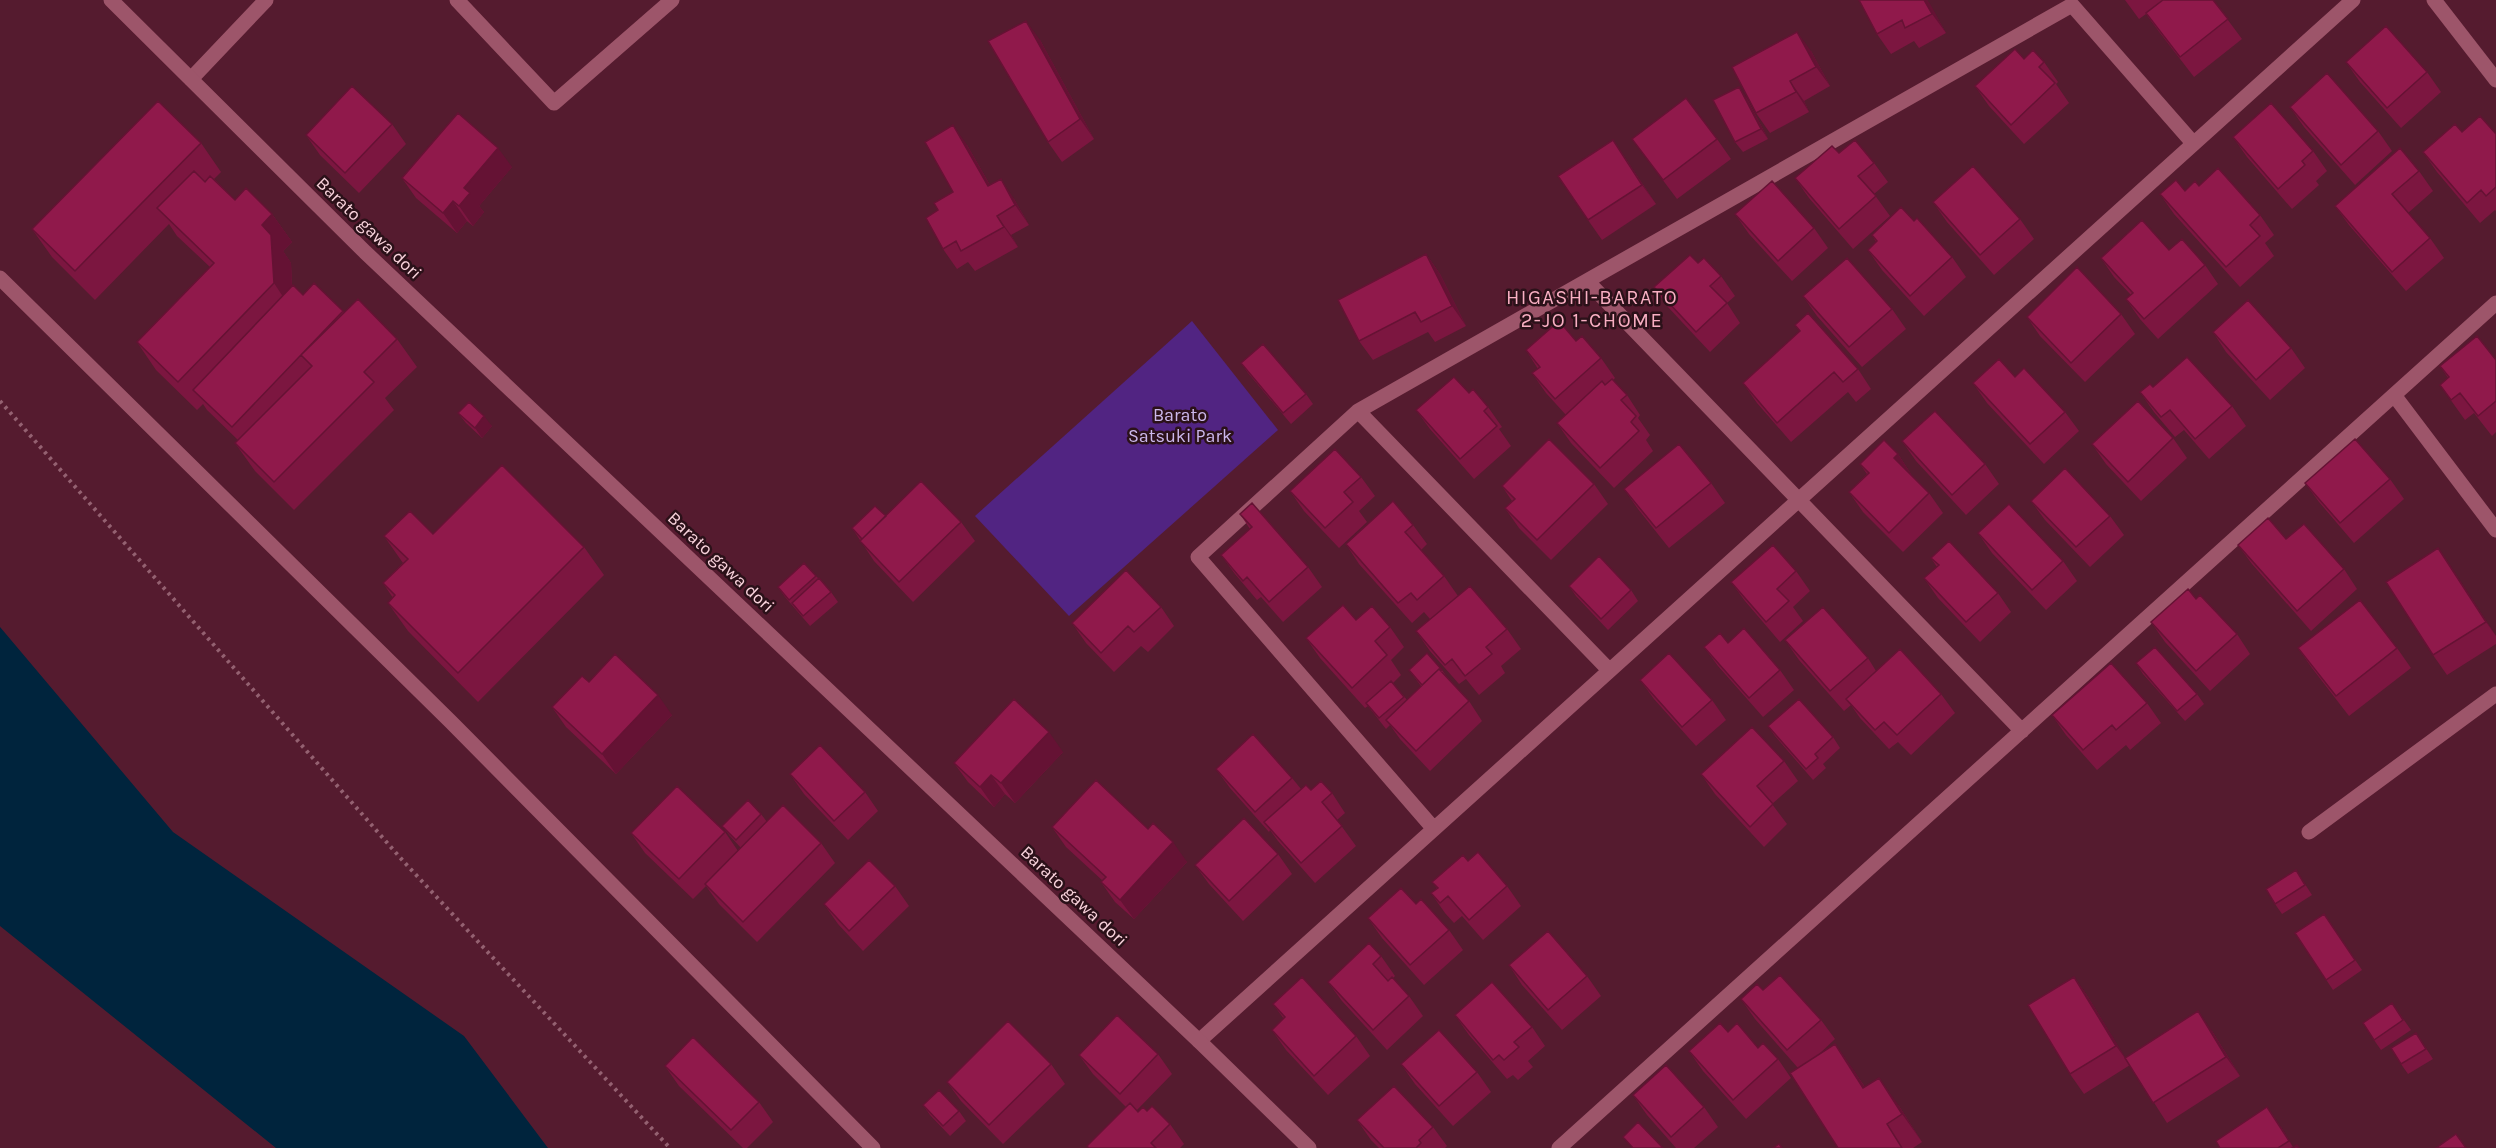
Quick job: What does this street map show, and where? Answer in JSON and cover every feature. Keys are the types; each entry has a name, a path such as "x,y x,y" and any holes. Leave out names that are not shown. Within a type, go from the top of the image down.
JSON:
{"street":[{"name":"Barato gawa dori","path":"111,0 365,252 1310,1148"},
{"path":"191,79 266,0"},
{"path":"457,0 554,103 672,0"},
{"path":"1199,1041 2353,0"},
{"path":"2434,0 2496,80"},
{"path":"1434,829 1197,557 1358,411 2072,5 2193,143"},
{"path":"0,278 451,722 873,1148"},
{"path":"1587,281 2022,731"},
{"path":"1559,1148 2496,303"},
{"path":"2394,396 2496,530"},
{"path":"1358,411 1609,670"},
{"path":"2308,832 2496,694"}],"path":[{"path":"0,401 404,862 670,1148"}],"green space":[{"name":"Barato Satsuki Park","path":"1192,321 1278,430 1069,616 975,516"}],"water":[{"path":"0,627 173,832 464,1036 548,1148 276,1148 0,926"}],"building":[{"path":"1859,0 1924,0 1932,14 1905,28 1902,20 1877,34"},
{"path":"2163,0 2213,0 2228,19 2180,57 2146,13"},
{"path":"1026,21 1080,119 1048,142 988,41"},
{"path":"2386,26 2427,72 2387,108 2346,62"},
{"path":"1797,32 1816,67 1790,81 1796,92 1756,113 1732,67"},
{"path":"2015,49 2024,59 2033,50 2044,62 2039,67 2055,83 2011,125 1975,86"},
{"path":"2327,73 2378,131 2341,165 2290,107"},
{"path":"352,86 392,124 345,173 306,135"},
{"path":"1739,87 1761,129 1735,142 1713,100"},
{"path":"1686,98 1717,139 1663,180 1632,139"},
{"path":"158,101 201,143 75,271 32,229"},
{"path":"2271,103 2313,151 2302,161 2305,165 2278,189 2233,137"},
{"path":"458,113 498,148 464,188 470,193 459,206 453,201 443,213 402,178"},
{"path":"2480,116 2496,134 2496,187 2486,196 2481,190 2467,203 2423,152 2455,124 2462,132"},
{"path":"953,125 988,186 1001,179 1015,205 997,216 1004,227 961,251 956,241 943,249 926,218 938,210 934,203 953,192 925,142"},
{"path":"1613,140 1642,185 1588,220 1558,176"},
{"path":"1855,140 1874,163 1858,176 1876,196 1839,229 1795,178 1832,146 1839,153"},
{"path":"2400,148 2419,171 2392,194 2430,238 2392,272 2335,206"},
{"path":"1973,166 2020,219 1980,255 1933,202"},
{"path":"2218,168 2260,215 2250,225 2260,236 2226,267 2160,194 2176,180 2185,191 2195,181 2199,186"},
{"path":"194,171 205,182 210,176 235,200 246,188 272,214 262,225 271,235 274,283 178,382 137,342 214,263 157,208"},
{"path":"1772,181 1814,228 1778,261 1735,214"},
{"path":"1901,207 1914,221 1917,218 1952,257 1910,296 1868,250 1877,241 1872,235"},
{"path":"2142,220 2169,250 2182,239 2205,265 2144,319 2126,299 2133,293 2101,258"},
{"path":"1426,254 1452,306 1421,322 1415,312 1359,341 1338,300"},
{"path":"1690,255 1698,263 1704,258 1721,276 1710,286 1727,303 1696,332 1654,287"},
{"path":"1847,258 1892,309 1849,347 1803,296"},
{"path":"2077,267 2121,314 2071,363 2027,317"},
{"path":"314,283 343,311 232,427 193,390 293,285 303,295"},
{"path":"358,299 397,339 364,372 374,382 274,482 235,443 312,366 301,355"},
{"path":"2248,300 2291,348 2256,380 2213,332"},
{"path":"1808,313 1858,369 1843,382 1834,372 1777,423 1743,383 1800,331 1795,325"},
{"path":"1559,321 1576,341 1582,336 1601,358 1555,399 1532,373 1540,367 1526,350"},
{"path":"2477,336 2496,360 2496,401 2478,416 2460,393 2451,400 2440,385 2449,377 2440,366"},
{"path":"1263,344 1306,394 1283,413 1241,363"},
{"path":"2187,357 2232,406 2195,439 2170,410 2161,417 2140,392 2150,384 2153,387"},
{"path":"1999,359 2015,377 2024,368 2065,412 2030,444 1973,383"},
{"path":"1454,377 1469,393 1473,389 1488,407 1484,411 1497,426 1460,459 1416,410"},
{"path":"1612,379 1627,395 1621,400 1636,416 1631,422 1639,431 1600,468 1557,423 1602,381 1605,385"},
{"path":"2138,401 2173,438 2128,482 2092,444"},
{"path":"469,402 484,416 475,428 458,413"},
{"path":"1935,411 1985,464 1952,495 1902,441"},
{"path":"1549,439 1594,484 1537,540 1505,508 1515,499 1502,486"},
{"path":"2355,439 2390,479 2340,523 2305,483"},
{"path":"1884,440 1898,454 1894,458 1929,493 1889,533 1849,492 1869,473 1860,464"},
{"path":"1679,444 1711,483 1656,528 1624,489"},
{"path":"1335,449 1361,477 1344,492 1353,502 1325,528 1290,491"},
{"path":"502,465 584,547 458,673 388,603 395,595 383,583 408,559 384,536 410,511 433,534"},
{"path":"2065,468 2110,516 2076,547 2031,501"},
{"path":"921,481 961,522 899,582 860,541"},
{"path":"1393,501 1413,525 1405,532 1444,576 1417,600 1411,593 1398,603 1346,544"},
{"path":"1252,503 1308,567 1269,602 1247,577 1243,581 1221,555 1252,527 1240,514"},
{"path":"2009,504 2063,561 2032,590 1978,533"},
{"path":"875,506 886,516 862,539 852,528"},
{"path":"2268,518 2286,539 2304,524 2344,569 2297,611 2238,545"},
{"path":"1949,541 1998,593 1966,622 1924,578 1939,565 1931,558"},
{"path":"1773,545 1796,571 1777,589 1789,601 1766,622 1731,582"},
{"path":"2438,548 2486,622 2433,655 2386,582"},
{"path":"1599,556 1631,590 1601,619 1569,586"},
{"path":"804,563 816,576 789,600 778,587"},
{"path":"1126,570 1161,607 1134,632 1128,626 1101,653 1072,623"},
{"path":"819,578 831,592 803,616 792,603"},
{"path":"1470,586 1507,629 1486,647 1492,654 1465,676 1452,659 1445,665 1416,631"},
{"path":"2188,589 2196,599 2200,595 2237,634 2196,671 2151,622"},
{"path":"2360,600 2397,648 2336,696 2298,648"},
{"path":"1343,605 1356,620 1372,606 1390,627 1375,641 1387,655 1352,688 1306,638"},
{"path":"1823,607 1868,658 1830,691 1785,640"},
{"path":"1744,628 1780,670 1749,698 1704,647 1720,633 1728,643"},
{"path":"2155,647 2197,694 2177,711 2136,663"},
{"path":"1900,649 1941,694 1897,735 1884,722 1875,730 1846,699"},
{"path":"1427,653 1442,670 1439,669 1422,685 1409,670"},
{"path":"1669,653 1712,700 1682,727 1640,680"},
{"path":"615,654 658,695 602,754 552,707 582,676 589,682"},
{"path":"2111,663 2147,703 2116,730 2112,725 2083,750 2052,715"},
{"path":"1439,669 1469,701 1416,751 1386,720"},
{"path":"1391,681 1404,697 1379,718 1366,703"},
{"path":"1014,699 1049,732 1001,783 991,775 980,787 954,763"},
{"path":"1799,699 1833,737 1815,754 1818,758 1806,769 1768,726"},
{"path":"1752,727 1784,761 1757,786 1773,804 1750,827 1701,774"},
{"path":"1253,734 1292,778 1255,812 1216,769"},
{"path":"820,745 865,792 834,821 790,774"},
{"path":"1096,780 1148,829 1153,823 1173,842 1120,900 1101,882 1106,877 1052,827"},
{"path":"1321,781 1332,793 1322,802 1342,826 1301,863 1264,822 1306,785 1311,790"},
{"path":"677,786 725,832 679,879 631,833"},
{"path":"748,800 761,814 736,840 722,826"},
{"path":"783,805 821,843 743,922 705,884"},
{"path":"1244,818 1278,854 1229,901 1195,865"},
{"path":"1478,852 1507,886 1469,920 1448,896 1440,903 1431,893 1438,888 1432,882 1463,855 1468,861"},
{"path":"869,860 895,886 849,931 824,904"},
{"path":"2296,870 2305,885 2275,904 2266,889"},
{"path":"1401,888 1416,904 1421,899 1449,930 1410,965 1368,918"},
{"path":"2324,914 2355,960 2326,980 2295,933"},
{"path":"1548,931 1587,976 1548,1010 1509,965"},
{"path":"1369,943 1381,956 1373,964 1388,981 1392,977 1409,996 1373,1030 1328,982"},
{"path":"1780,975 1821,1020 1787,1050 1741,999 1757,984 1763,990"},
{"path":"1302,977 1356,1036 1314,1076 1272,1030 1285,1017 1273,1004"},
{"path":"2074,977 2116,1046 2070,1074 2028,1005"},
{"path":"1492,982 1532,1027 1514,1042 1519,1047 1504,1060 1499,1055 1493,1060 1455,1015"},
{"path":"2392,1003 2403,1020 2374,1040 2363,1023"},
{"path":"2198,1011 2226,1057 2153,1103 2125,1058"},
{"path":"1117,1015 1158,1054 1120,1094 1079,1055"},
{"path":"1008,1021 1051,1064 989,1125 947,1082"},
{"path":"1720,1023 1728,1032 1737,1023 1758,1048 1763,1043 1778,1059 1733,1100 1689,1051"},
{"path":"1439,1030 1477,1072 1439,1106 1401,1064"},
{"path":"2416,1033 2426,1049 2401,1064 2391,1048"},
{"path":"693,1037 759,1102 731,1130 665,1066"},
{"path":"1835,1044 1863,1088 1879,1078 1902,1114 1887,1124 1902,1148 1838,1148 1790,1073"},
{"path":"1666,1065 1704,1107 1671,1137 1633,1095"},
{"path":"1394,1086 1433,1127 1419,1140 1421,1143 1416,1148 1384,1148 1357,1120"},
{"path":"939,1090 959,1111 943,1126 923,1105"},
{"path":"1130,1103 1138,1112 1143,1107 1147,1111 1152,1106 1170,1124 1151,1143 1156,1148 1089,1148 1087,1146"},
{"path":"2267,1107 2289,1141 2278,1148 2220,1148 2216,1141"},
{"path":"1638,1122 1663,1148 1633,1148 1623,1137"},
{"path":"2456,1134 2466,1148 2436,1148"}],"district":[{"name":"HIGASHI-BARATO 2-JO 1-CHOME","path":"1592,308"}]}
